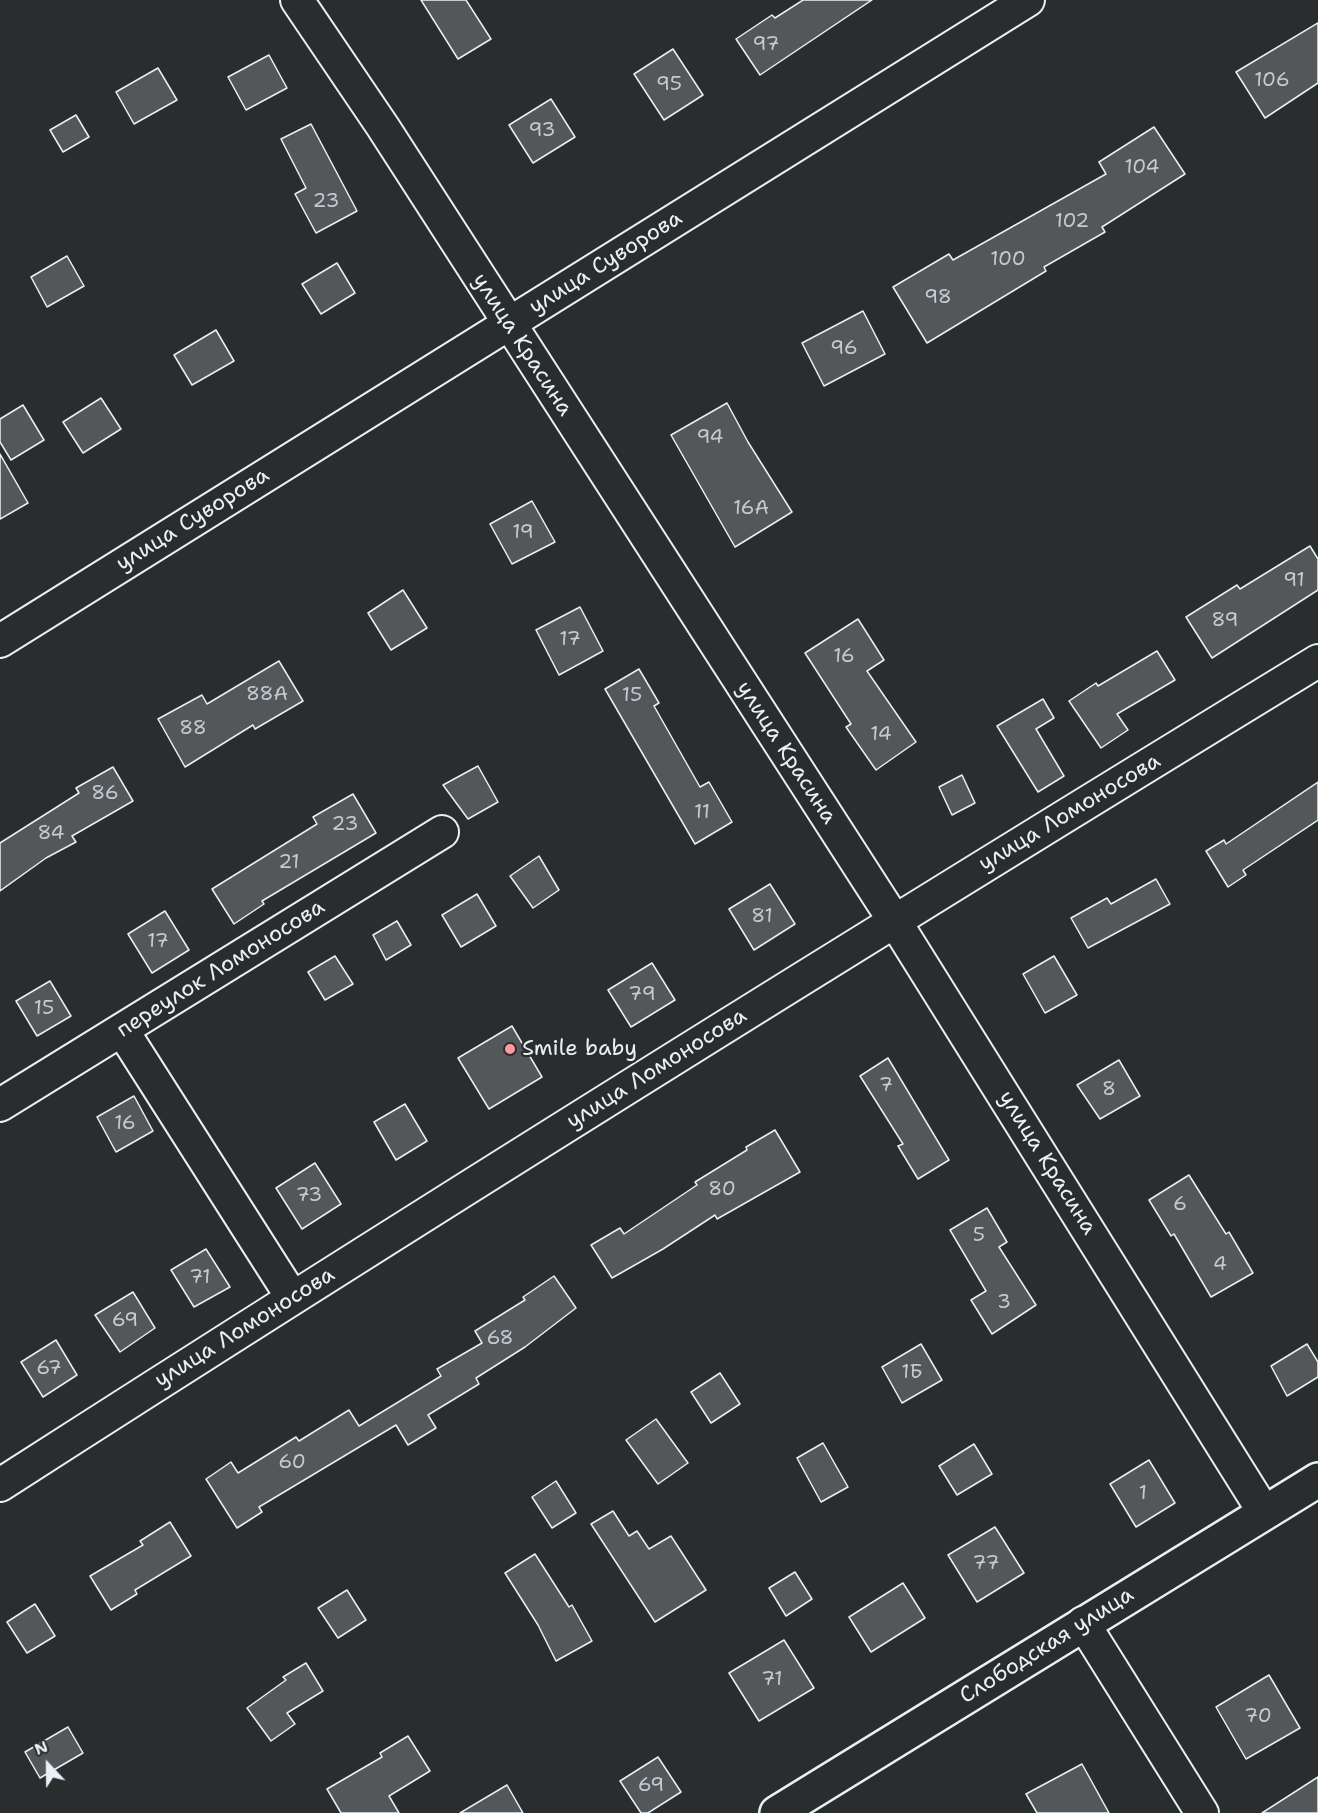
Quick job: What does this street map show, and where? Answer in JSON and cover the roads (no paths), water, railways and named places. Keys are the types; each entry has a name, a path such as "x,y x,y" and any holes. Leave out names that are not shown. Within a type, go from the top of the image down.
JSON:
{"street":[{"name":"улица Красина","path":"297,0 894,920 1264,1512"},
{"name":"улица Суворова","path":"0,641 1028,0"},
{"name":"улица Ломоносова","path":"0,1485 292,1297 894,920 1318,661"},
{"name":"переулок Ломоносова","path":"0,1105 442,832"},
{"path":"122,1030 292,1297"},
{"name":"Слободская улица","path":"777,1813 1318,1480"},
{"path":"1083,1623 1202,1813"}],"place":[{"name":"Smile baby","path":"510,1049"}]}
